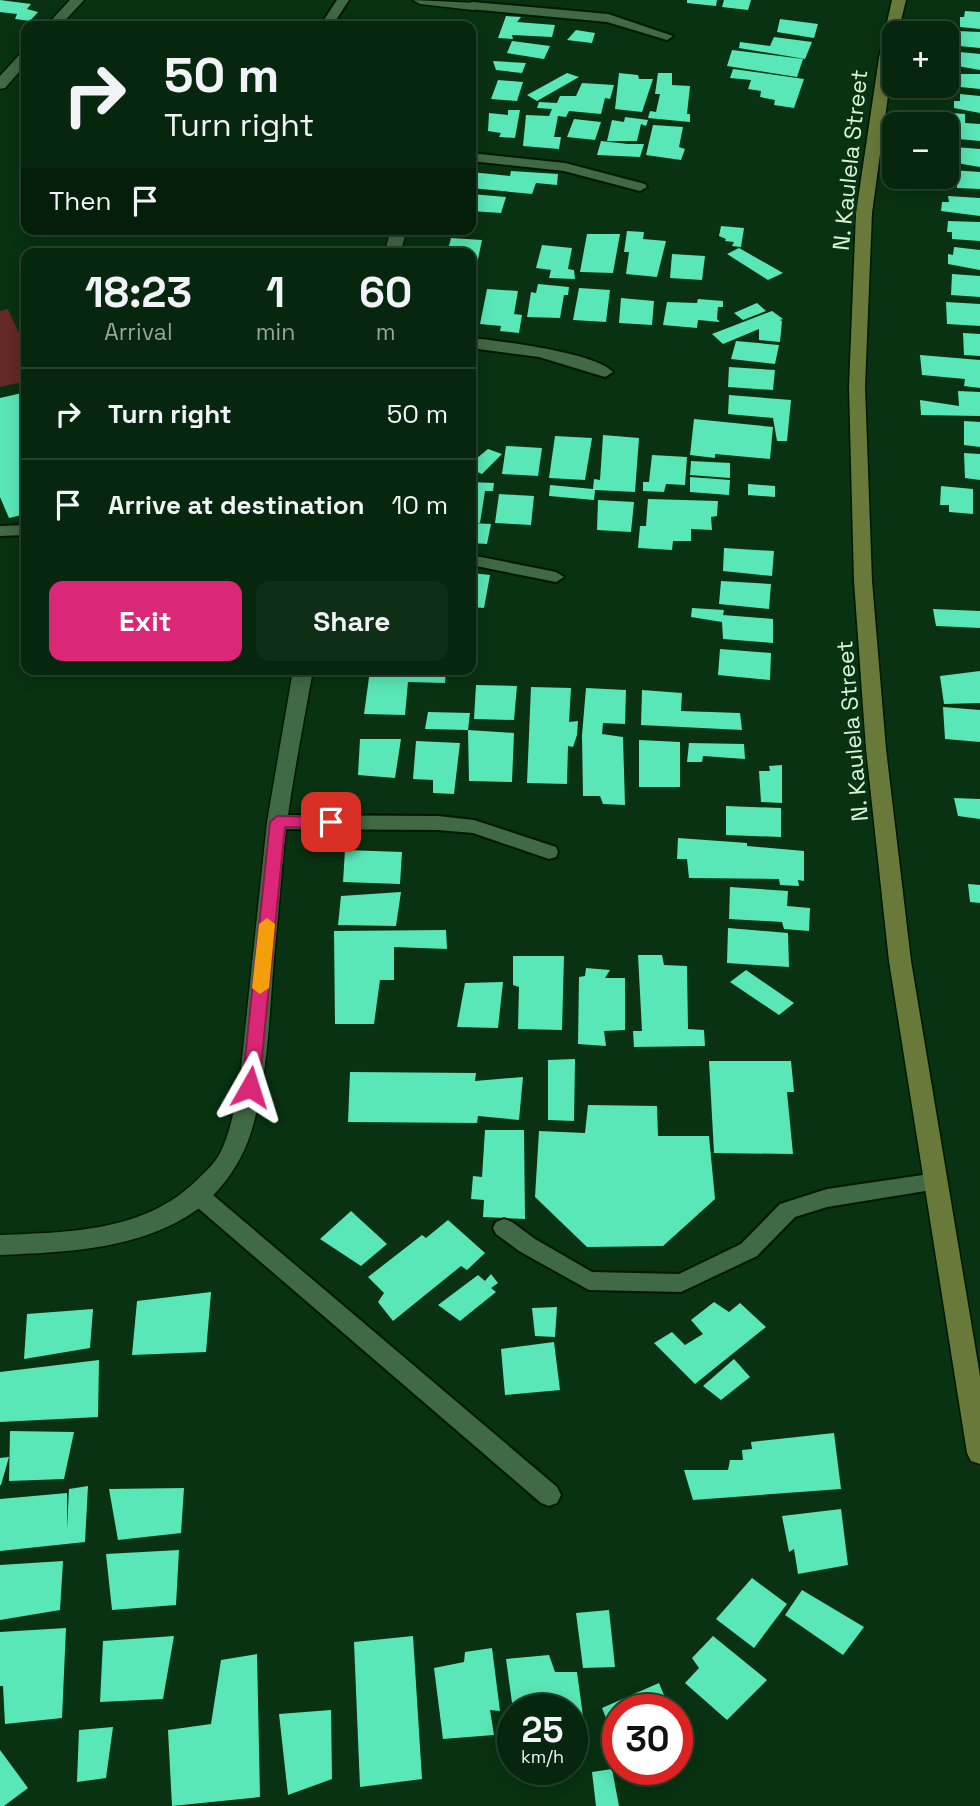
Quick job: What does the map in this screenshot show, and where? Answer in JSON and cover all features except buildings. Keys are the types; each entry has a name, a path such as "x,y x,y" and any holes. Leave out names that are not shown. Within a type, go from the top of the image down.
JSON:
{"street":[{"path":"58,21 77,0"},
{"path":"420,0 473,7"},
{"name":"N. Kaulela Street","path":"899,0 886,58 864,213 857,387 863,581 876,749 900,961 980,1453"},
{"path":"0,85 21,62"},
{"path":"0,1245 69,1241 122,1233 163,1220 199,1196 228,1161 242,1125 247,1100 277,822 302,675"}],"lane":[{"path":"329,21 343,0"},
{"path":"473,7 608,18 667,36"},
{"path":"476,158 565,167 640,187"},
{"path":"476,344 534,350 566,357 605,372"},
{"path":"0,531 21,530"},
{"path":"476,560 556,576"},
{"path":"277,822 438,823 474,827 549,852"},
{"path":"504,1228 527,1245 589,1281 681,1283 749,1250 788,1209 827,1198 936,1182"},
{"path":"199,1196 548,1495"}],"shaded area":[{"path":"8,309 21,338 21,382 0,387 0,311"}],"slow traffic":[{"path":"260,988 267,924"}],"route":[{"path":"250,1087 277,822 331,822"}]}
